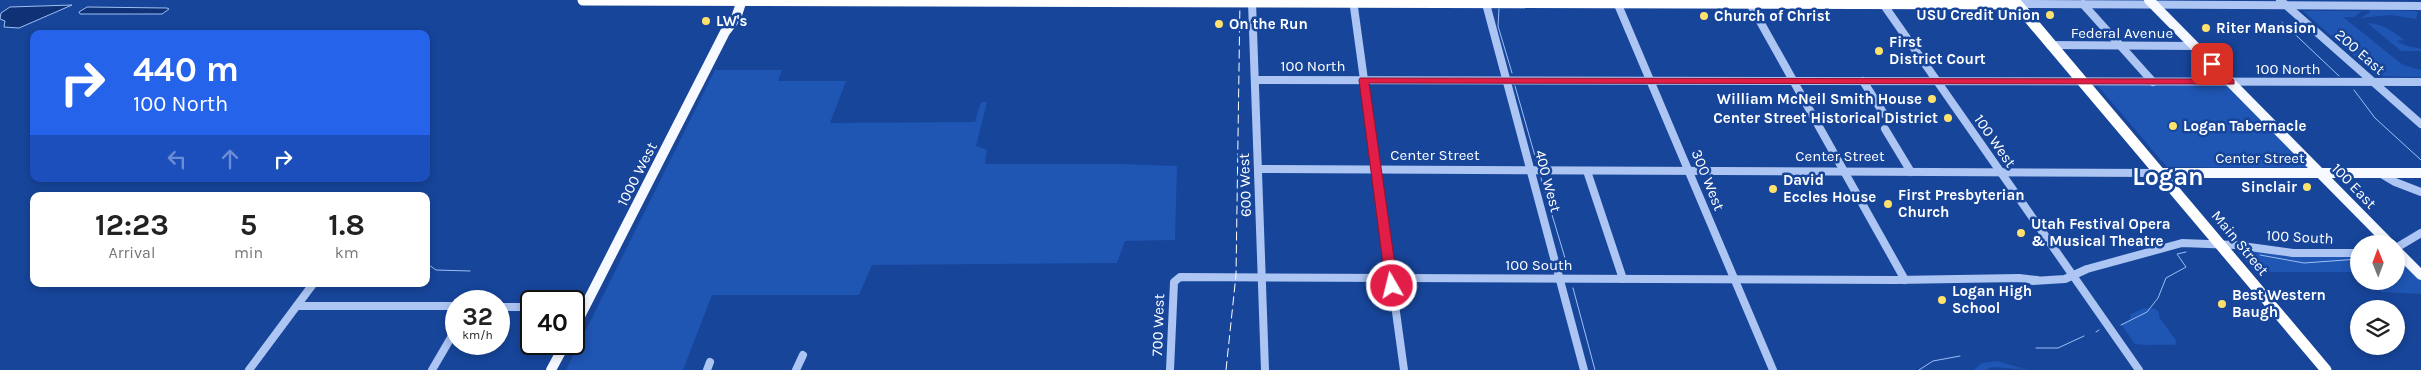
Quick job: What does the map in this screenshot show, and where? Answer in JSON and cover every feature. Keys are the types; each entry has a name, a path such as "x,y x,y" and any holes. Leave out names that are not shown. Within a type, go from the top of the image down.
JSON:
{"highway":[{"path":"583,0 2015,2"},
{"name":"Main Street","path":"2015,2 2326,370"}],"main road":[{"name":"1000 West","path":"585,307 726,32 736,17 742,0"},
{"name":"100 East","path":"2151,2 2381,235"},
{"name":"Center Street","path":"2159,173 2421,173"},
{"path":"2405,259 2421,275"},
{"path":"551,370 559,355"}],"street":[{"name":"200 East","path":"2280,0 2421,124"},
{"path":"2412,0 2420,6"},
{"name":"600 West","path":"1252,1 1265,370"},
{"path":"1353,1 1404,370"},
{"name":"400 West","path":"1485,1 1584,370"},
{"name":"300 West","path":"1617,2 1773,370"},
{"path":"1749,2 1906,280"},
{"name":"100 West","path":"1881,2 2139,370"},
{"path":"2015,2 2420,6"},
{"path":"2083,4 2153,82"},
{"name":"Federal Avenue","path":"2050,45 2194,46"},
{"name":"100 North","path":"1256,80 2421,82"},
{"path":"1863,81 1884,114"},
{"path":"1886,129 1912,172"},
{"name":"Center Street","path":"1259,169 2159,173"},
{"path":"1586,170 1623,279"},
{"path":"2379,173 2395,182 2421,192"},
{"path":"2405,246 2421,233"},
{"name":"100 South","path":"1174,282 1180,277 1192,276 2022,282 2060,280 2087,269 2175,244 2219,243 2294,254 2350,253"},
{"name":"700 West","path":"1170,370 1174,282"},
{"path":"249,370 311,287"},
{"path":"297,306 445,306"},
{"path":"432,370 445,348"},
{"path":"796,370 803,355"}],"shaded area":[{"path":"72,5 19,28 4,27 5,21 0,19 1,13 10,7"},
{"path":"87,7 169,9 162,14 80,14 79,12"},
{"path":"2369,10 2418,12 2416,19 2390,15 2361,18 2370,12"},
{"path":"2303,11 2362,11 2354,17 2343,17 2403,65 2421,70 2421,77 2377,76"},
{"path":"2367,23 2387,28 2404,40 2397,41 2399,43 2421,49 2421,51 2401,51"},
{"path":"715,70 782,70 778,81 846,81 830,123 975,122 981,102 987,102 976,146 987,150 985,164 1177,166 1175,240 1125,241 1117,263 872,265 859,295 712,295 683,370 566,370 573,355 585,355 585,332"},
{"path":"2097,85 2227,86 2308,168 2167,167"},
{"path":"2243,249 2350,254 2350,272 2259,272 2253,270 2238,252"},
{"path":"2405,266 2421,281 2421,294 2381,292 2379,290 2405,290"},
{"path":"2144,308 2156,309 2159,317 2177,342 2174,345 2135,344 2121,324 2130,320 2131,314"},
{"path":"1997,361 2028,370 1993,367 1985,370 1974,370 1982,363"}],"waterway":[{"path":"1499,9 1498,26 1512,73"},
{"path":"2282,22 2339,76"},
{"path":"1515,86 1537,163"},
{"path":"2354,90 2375,118 2421,160"},
{"path":"1541,178 1568,268"},
{"path":"2121,325 2147,312 2158,298 2166,278 2186,267 2177,254 2186,252"},
{"path":"2260,255 2304,263 2350,260"},
{"path":"430,266 436,270 470,271"},
{"path":"1573,288 1595,370"},
{"path":"2036,348 2058,348 2084,336"},
{"path":"1919,370 1933,361 1960,356"}],"railway":[{"path":"1226,370 1236,275 1240,0"}],"place":[{"name":"USU Credit Union","path":"2050,15"},
{"name":"Church of Christ","path":"1704,16"},
{"name":"LW's","path":"706,21"},
{"name":"On the Run","path":"1219,24"},
{"name":"Riter Mansion","path":"2206,28"},
{"name":"First District Court","path":"1879,51"},
{"name":"William McNeil Smith House","path":"1932,99"},
{"name":"Center Street Historical District","path":"1948,118"},
{"name":"Logan Tabernacle","path":"2173,126"},
{"name":"Sinclair","path":"2307,187"},
{"name":"David Eccles House","path":"1773,189"},
{"name":"First Presbyterian Church","path":"1888,204"},
{"name":"Utah Festival Opera & Musical Theatre","path":"2021,233"},
{"name":"Logan High School","path":"1942,300"},
{"name":"Best Western Baugh","path":"2222,304"}],"district":[{"name":"Logan","path":"2168,176"}],"route":[{"path":"1392,286 1364,80 2231,82 2212,64"}]}
